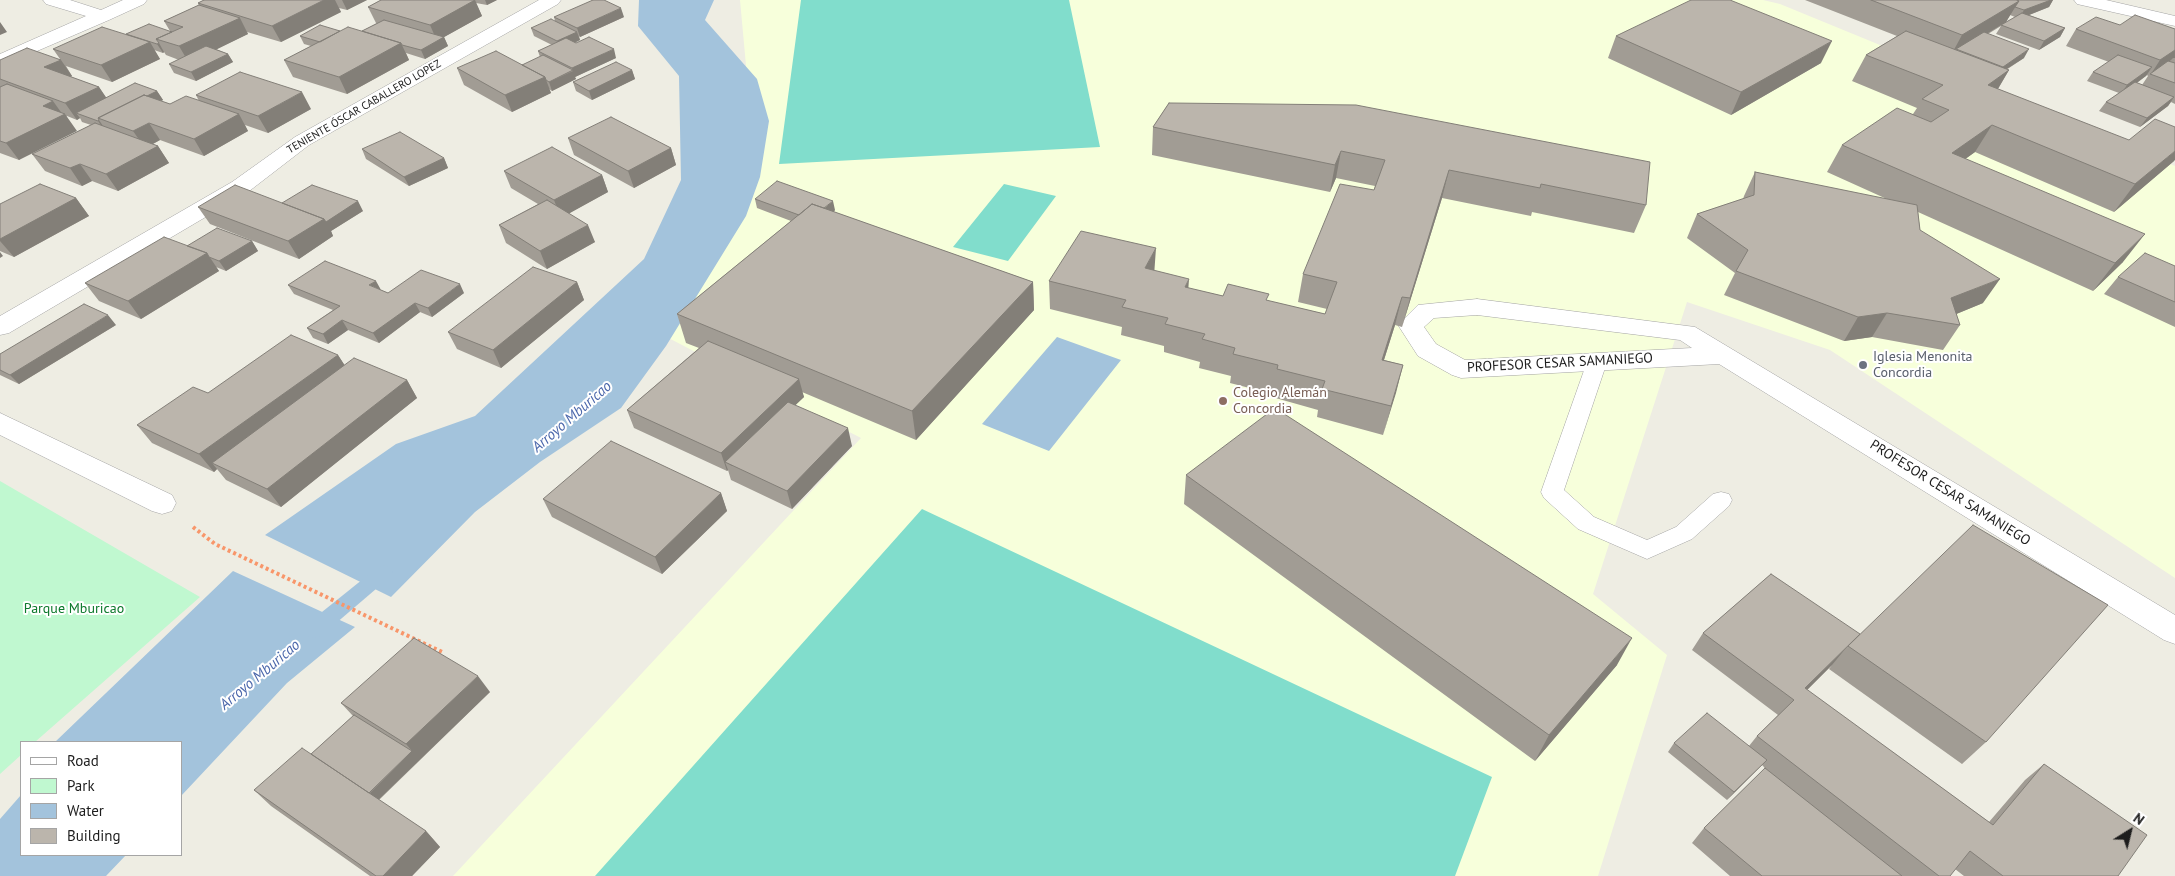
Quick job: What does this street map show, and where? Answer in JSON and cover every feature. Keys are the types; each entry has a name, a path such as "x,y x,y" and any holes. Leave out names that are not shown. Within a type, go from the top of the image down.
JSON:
{"street":[{"path":"52,0 102,16"},
{"path":"0,61 138,0"},
{"name":"TENIENTE ÓSCAR CABALLERO LOPEZ","path":"0,326 240,186 302,141 552,0"},
{"path":"2083,0 2175,21"},
{"name":"PROFESOR CESAR SAMANIEGO","path":"1724,355 1461,369 1427,350 1410,324 1427,311 1477,307 1686,333 1724,355 2175,631"},
{"path":"0,424 162,504"}],"lane":[{"path":"1597,362 1552,492 1586,523 1647,550 1684,533 1722,500"}],"path":[{"path":"215,544 442,652"}],"shaded area":[{"name":"Colegio Alemán Concordia","path":"740,0 1763,0 1780,4 2175,166 2175,578 1830,350 1687,302 1593,594 1667,655 1598,876 453,876 861,438 657,332 753,142"},
{"path":"801,0 1069,0 1100,147 779,164"},
{"path":"1004,184 1056,196 1008,261 953,247"},
{"path":"922,509 1492,777 1455,876 595,876"}],"green space":[{"name":"Parque Mburicao","path":"0,481 200,597 36,741 20,741 20,756 0,774"}],"water":[{"path":"639,0 714,0 705,20 757,79 769,121 760,177 746,216 666,346 621,408 540,462 475,512 391,597 265,535 396,444 475,416 644,259 681,180 679,76 638,26"},
{"path":"1057,337 1121,360 1049,451 982,424"},
{"path":"233,571 355,627 287,683 182,795 182,741 56,741"},
{"path":"20,796 20,856 125,856 106,876 0,876 0,819"}],"building":[{"path":"204,0 324,0 272,26 198,3"},
{"path":"381,0 475,0 430,25 368,7"},
{"path":"593,0 604,0 621,8 577,28 554,17"},
{"path":"1691,0 1730,0 1832,41 1741,92 1616,36"},
{"path":"1871,0 2017,0 2019,1 1962,35"},
{"path":"2017,0 2051,0 2024,10 2015,7 2019,1"},
{"path":"199,5 240,18 179,46 156,39 183,27 164,21"},
{"path":"2022,13 2065,28 2044,41 2001,25"},
{"path":"2135,15 2175,29 2175,50 2160,60 2076,29 2096,17 2120,25"},
{"path":"551,19 577,32 557,41 531,28"},
{"path":"384,20 444,37 421,50 362,31"},
{"path":"149,24 172,32 156,39 159,43 157,44 126,34"},
{"path":"320,25 340,31 320,42 300,36"},
{"path":"102,27 150,42 101,65 53,49"},
{"path":"348,27 401,43 339,77 284,60"},
{"path":"1906,31 2009,70 1988,85 2129,140 2155,119 2175,127 2175,151 2135,184 1992,125 1952,153 2145,234 2115,263 1842,145 1897,108 1931,122 1949,110 1922,99 1943,85 1866,55"},
{"path":"1984,32 2029,49 2003,67 1956,49"},
{"path":"589,37 614,49 572,68 538,51 566,38 576,43"},
{"path":"206,46 228,54 191,72 169,64"},
{"path":"27,48 61,60 44,67 99,87 65,103 0,79 0,60"},
{"path":"496,51 545,77 505,95 457,68"},
{"path":"543,55 573,70 549,82 545,77 522,65"},
{"path":"2118,55 2152,67 2127,85 2093,72"},
{"path":"2168,61 2175,63 2175,83 2150,74"},
{"path":"616,62 632,70 589,91 573,82"},
{"path":"240,72 302,92 258,116 196,95"},
{"path":"2135,82 2174,97 2147,118 2106,102"},
{"path":"135,83 157,91 147,96 144,95 98,118 98,121 76,113"},
{"path":"7,84 53,101 43,106 65,114 6,143 0,141 0,87"},
{"path":"144,95 170,104 186,96 239,114 194,139 149,123 133,131 98,118"},
{"path":"1169,103 1356,105 1650,162 1646,205 1541,184 1540,188 1449,170 1410,298 1402,297 1382,360 1403,365 1391,406 1322,389 1325,381 1277,369 1278,365 1233,354 1235,348 1202,339 1205,334 1165,324 1168,318 1122,307 1126,300 1049,281 1081,231 1156,248 1145,268 1189,279 1185,287 1223,296 1228,284 1269,294 1266,300 1325,314 1337,282 1303,274 1340,184 1374,190 1385,160 1341,151 1335,165 1153,127"},
{"path":"611,117 671,148 628,171 568,138"},
{"path":"95,123 158,146 106,174 80,164 70,168 32,154"},
{"path":"400,132 444,158 404,177 362,149"},
{"path":"552,147 602,175 554,200 504,171"},
{"path":"1755,172 1917,205 1920,230 2000,279 1951,298 1960,325 1887,313 1858,317 1736,271 1748,250 1697,214 1754,195"},
{"path":"777,181 833,201 824,208 812,204 799,215 755,199"},
{"path":"40,184 76,198 0,239 0,204"},
{"path":"235,185 324,219 288,241 198,207"},
{"path":"312,185 358,201 326,222 324,219 282,203"},
{"path":"547,200 588,225 540,251 499,225"},
{"path":"812,204 1033,282 912,411 677,314"},
{"path":"217,228 252,241 219,261 209,257 207,253 187,246"},
{"path":"164,237 207,253 128,301 85,283"},
{"path":"2145,253 2175,266 2175,302 2118,277"},
{"path":"325,261 376,281 369,285 388,293 421,270 460,284 428,308 415,303 373,333 342,320 323,334 307,328 340,306 288,285"},
{"path":"533,267 577,282 493,350 448,332"},
{"path":"84,304 108,315 10,375 0,370 0,354"},
{"path":"291,335 338,355 199,454 137,425 193,387 208,393"},
{"path":"708,341 799,379 721,453 627,410"},
{"path":"354,358 407,380 267,489 212,463"},
{"path":"788,402 848,428 787,491 725,462"},
{"path":"1275,408 1632,638 1549,735 1186,475"},
{"path":"611,441 721,493 655,557 543,499"},
{"path":"1973,525 2108,605 1986,742 1848,646"},
{"path":"1771,574 1860,634 1805,688 1993,825 2044,764 2147,835 2118,876 2003,876 1970,851 1950,876 1939,876 1757,736 1794,700 1703,633"},
{"path":"414,638 478,676 406,744 341,703"},
{"path":"1707,713 1767,760 1734,792 1674,743"},
{"path":"354,715 412,751 369,793 311,754"},
{"path":"302,748 426,831 383,876 376,876 254,790"},
{"path":"1765,768 1902,876 1762,876 1704,828"}],"waterway":[{"name":"Arroyo Mburicao","path":"314,630 384,572"}],"place":[{"name":"Iglesia Menonita Concordia","path":"1863,365"},
{"name":"Colegio Alemán Concordia","path":"1223,401"}]}
